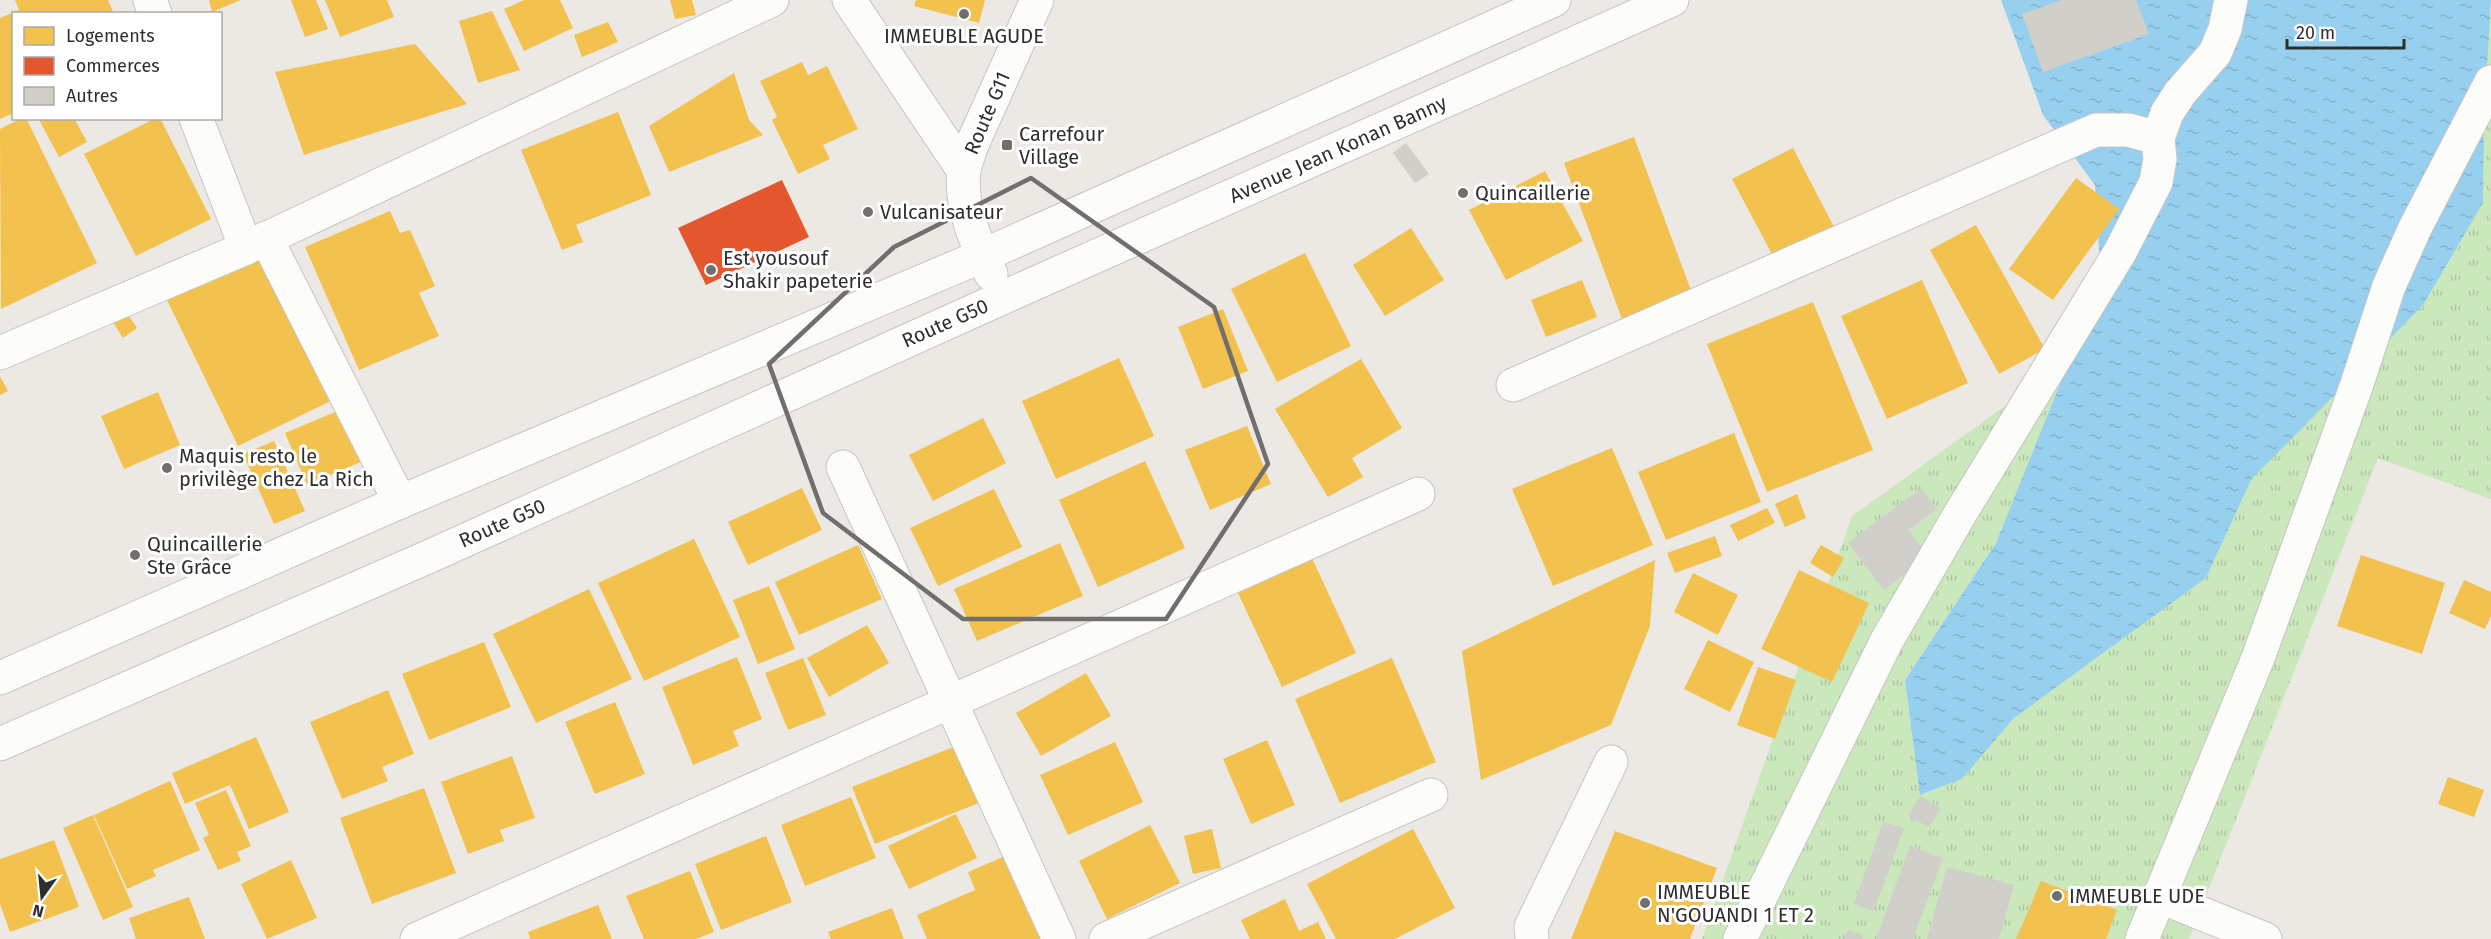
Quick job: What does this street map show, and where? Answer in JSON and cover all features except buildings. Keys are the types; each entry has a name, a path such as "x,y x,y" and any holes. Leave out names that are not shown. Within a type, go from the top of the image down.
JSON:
{"street":[{"path":"0,353 256,243 772,0"},
{"path":"849,0 964,171"},
{"name":"Route G11","path":"1002,297 982,256 966,204 964,171 971,147 1037,0"},
{"path":"0,678 400,502 982,256 1554,0"},
{"name":"Avenue Jean Konan Banny","path":"1002,297 1672,0"},
{"path":"1740,939 1886,642 1960,514 2126,242 2157,182 2160,159 2157,138 2167,113 2180,93 2215,53 2225,29 2231,0"},
{"path":"2142,939 2258,658 2356,387 2389,286 2415,228 2491,82"},
{"path":"197,120 256,243 400,502"},
{"path":"1513,385 2096,130 2128,130 2157,138"},
{"name":"Route G50","path":"0,744 439,552 1002,297"},
{"path":"843,467 1059,939"},
{"path":"435,935 951,701 1419,494"},
{"path":"1532,939 1531,927 1611,762"},
{"path":"1106,939 1431,795"},
{"path":"2158,896 2265,939"}],"highlighted area":[{"path":"1031,178 1214,307 1268,464 1166,619 963,619 823,513 769,364 894,247"}],"green space":[{"path":"2491,13 2491,499 2378,458 2189,939 1702,939 1852,516 2070,359 1996,543 1905,680 1921,795 1962,779 2014,718 2206,578 2251,480 2330,398 2484,117"}],"water":[{"path":"2001,0 2491,0 2484,117 2483,203 2423,305 2251,480 2206,578 2014,718 1962,779 1920,795 1905,680 1996,543 2070,359 2100,264 2095,185 2043,115"}],"place":[{"name":"IMMEUBLE AGUDE","path":"964,14"},
{"name":"Carrefour Village","path":"1007,145"},
{"name":"Quincaillerie","path":"1463,193"},
{"name":"Vulcanisateur","path":"868,212"},
{"name":"Est yousouf Shakir papeterie","path":"711,270"},
{"name":"Maquis resto le privilège chez La Rich","path":"167,468"},
{"name":"Quincaillerie Ste Grâce","path":"135,555"},
{"name":"IMMEUBLE UDE","path":"2057,896"},
{"name":"IMMEUBLE N'GOUANDI 1 ET 2","path":"1645,903"}]}
